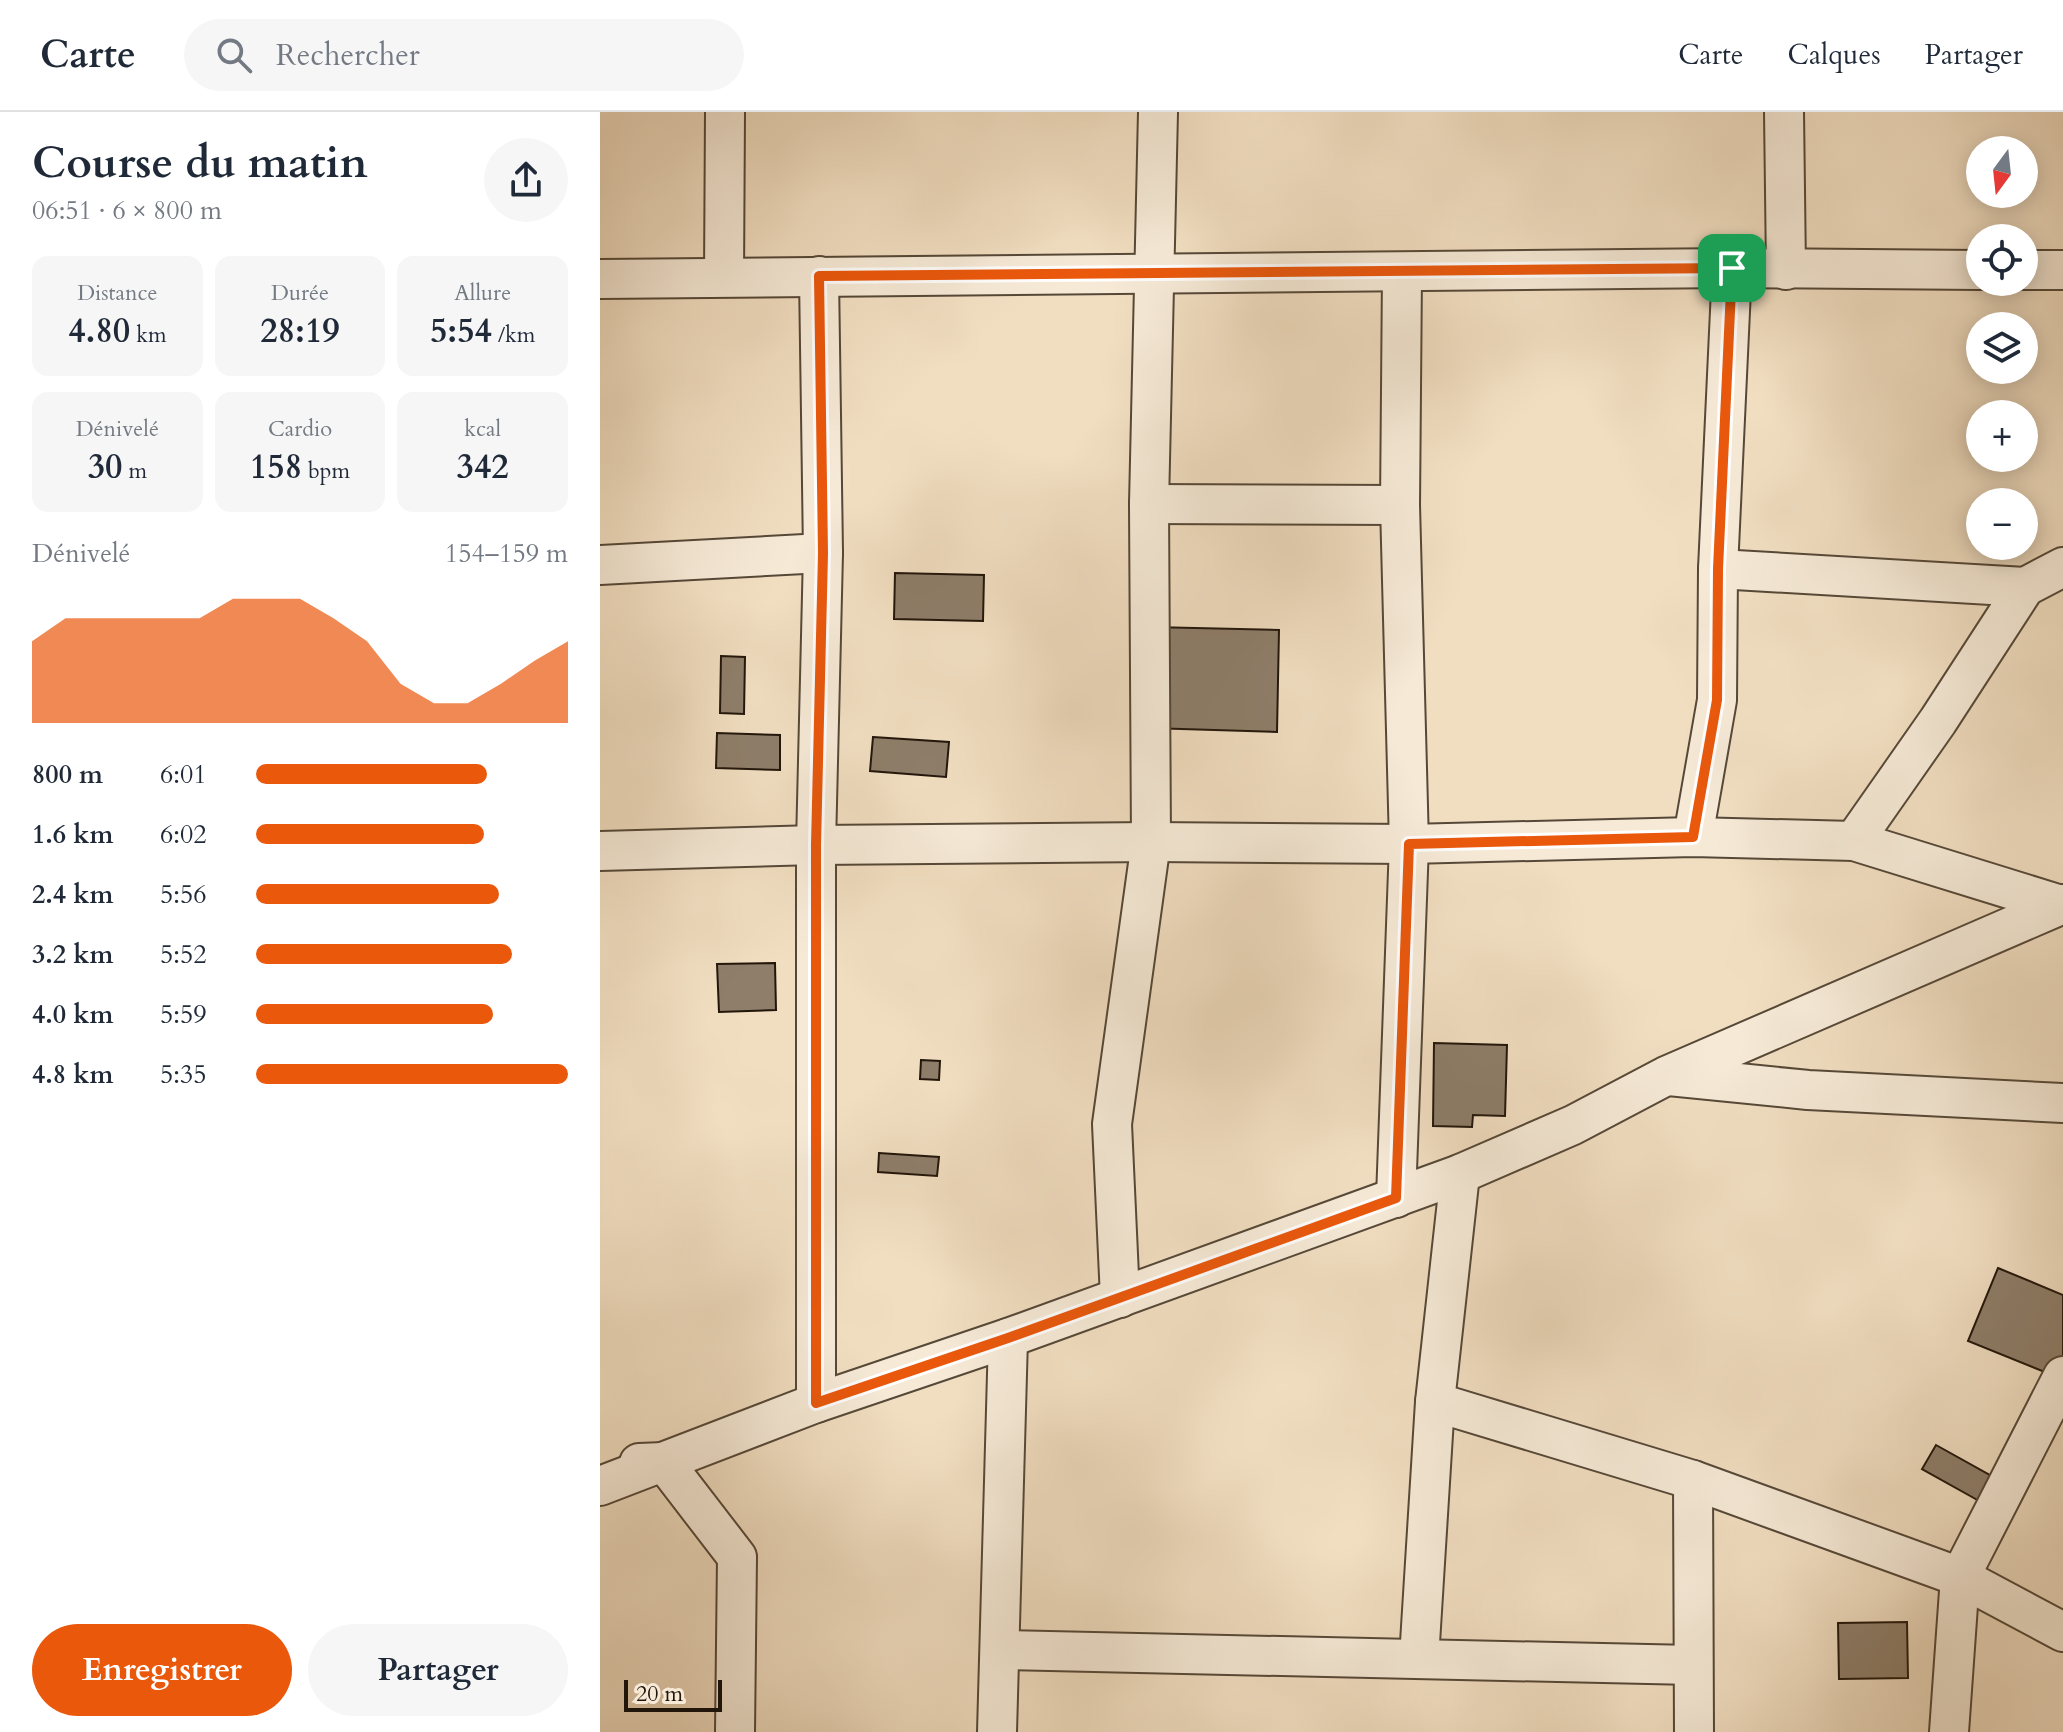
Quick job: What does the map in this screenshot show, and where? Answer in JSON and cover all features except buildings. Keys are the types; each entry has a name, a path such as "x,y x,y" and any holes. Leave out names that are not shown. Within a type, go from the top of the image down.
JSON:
{"street":[{"path":"724,277 725,112"},
{"path":"1120,1298 1112,1124 1151,842 1149,504 1158,112"},
{"path":"1784,112 1786,270"},
{"path":"600,279 1732,268 1966,270"},
{"path":"1693,837 1717,700 1718,569 1732,268"},
{"path":"2038,270 2063,270"},
{"path":"1396,1198 1409,844 1400,505 1402,273"},
{"path":"816,1403 816,845 823,553 819,276"},
{"path":"1149,504 1400,505"},
{"path":"600,565 823,553"},
{"path":"1854,841 1946,709 2025,587 2063,567"},
{"path":"1718,569 2025,587"},
{"path":"600,851 816,845 1151,842 1409,844 1693,837 1854,841 2062,905"},
{"path":"600,1486 816,1403 1008,1338 1460,1174 1573,1125 1666,1076 2062,905"},
{"path":"1666,1076 1808,1090 2063,1103"},
{"path":"1419,1659 1435,1402 1460,1174"},
{"path":"997,1732 1008,1338"},
{"path":"1949,1732 1960,1577 2063,1376"},
{"path":"1435,1402 1693,1480 1960,1577 2063,1632"},
{"path":"600,1464 664,1462"},
{"path":"664,1462 737,1557 735,1732"},
{"path":"1693,1480 1694,1732"},
{"path":"1000,1650 1693,1665"}],"route":[{"path":"1732,268 1718,569 1717,700 1693,837 1409,844 1396,1198 1008,1338 816,1403 816,845 823,553 819,276 1732,268"}]}
